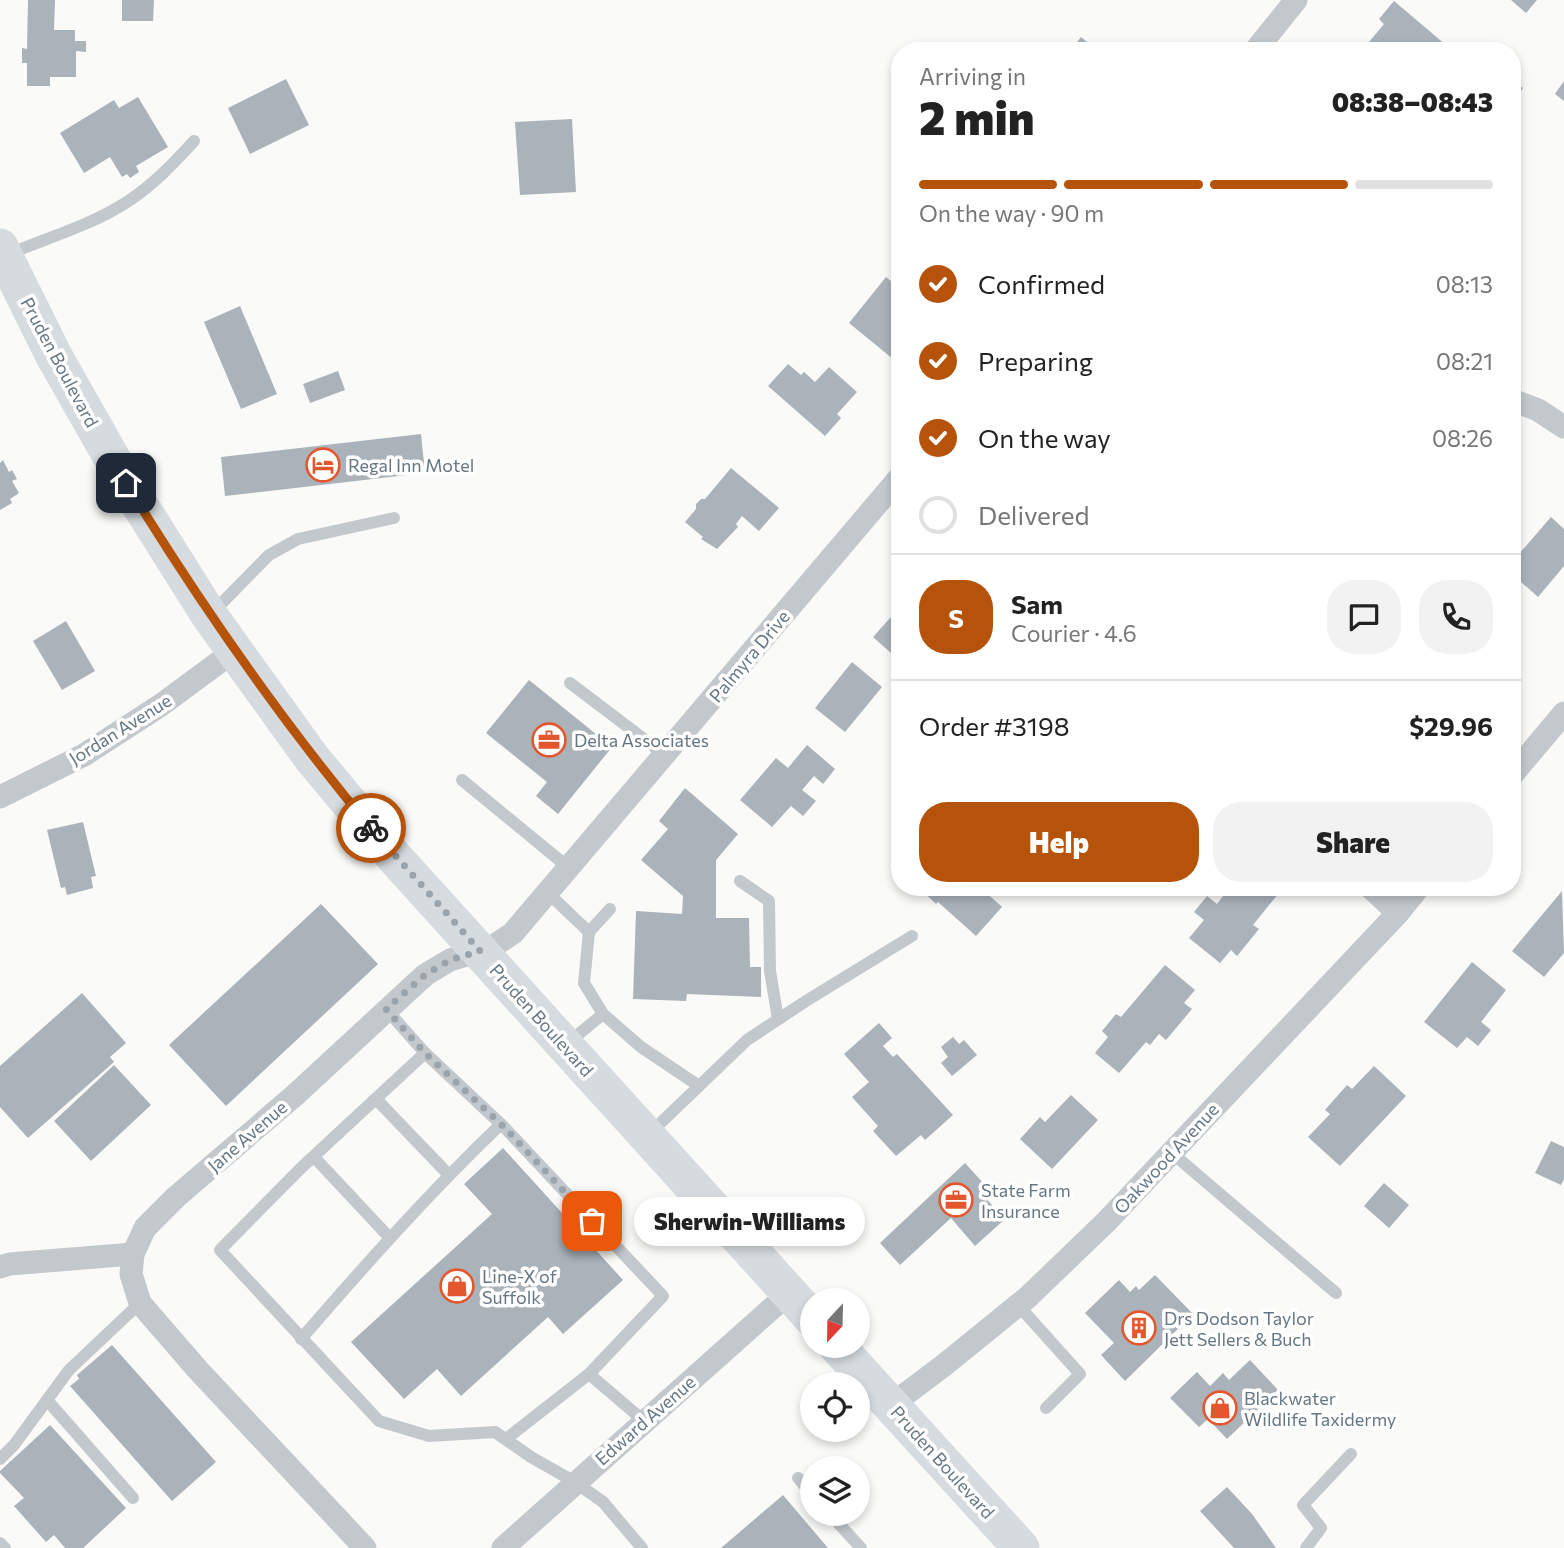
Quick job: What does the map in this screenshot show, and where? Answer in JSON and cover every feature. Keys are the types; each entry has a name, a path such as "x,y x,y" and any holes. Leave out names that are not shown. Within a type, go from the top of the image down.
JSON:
{"main road":[{"name":"Pruden Boulevard","path":"2,251 54,356 119,472 233,651 311,757 395,858 800,1305"},
{"name":"Pruden Boulevard","path":"848,1358 1021,1548"}],"street":[{"path":"1262,42 1296,0"},
{"path":"1521,403 1538,410 1564,426"},
{"name":"Palmyra Drive","path":"480,951 492,947 513,933 891,488"},
{"name":"Jordan Avenue","path":"0,797 84,755 161,705 233,651"},
{"path":"1521,764 1564,713"},
{"path":"1380,896 1398,913"},
{"name":"Oakwood Avenue","path":"891,1405 1018,1305 1107,1221 1412,896"},
{"name":"Jane Avenue","path":"133,1254 145,1228 176,1197 294,1096 386,1009 425,975 450,960 480,951"},
{"path":"0,1267 133,1254 131,1274 140,1303 198,1370 365,1548"},
{"name":"Edward Avenue","path":"503,1548 644,1421 800,1307"}],"lane":[{"path":"2,251 107,213 130,200 164,173 194,141"},
{"path":"209,615 269,555 298,539 394,518"},
{"path":"570,682 665,755"},
{"path":"462,780 569,868"},
{"path":"740,881 769,901 769,971 778,1019"},
{"path":"548,893 589,932"},
{"path":"610,909 589,932 584,983 603,1014 641,1047 699,1086"},
{"path":"647,1137 747,1040 912,936"},
{"path":"386,1009 425,1053 501,1124 663,1296 589,1374 506,1439"},
{"path":"565,1045 603,1014"},
{"path":"425,1053 220,1250 379,1421 429,1436 495,1432 603,1502 642,1548"},
{"path":"376,1098 448,1174"},
{"path":"301,1339 389,1237 448,1174 501,1124"},
{"path":"1172,1153 1336,1293"},
{"path":"314,1157 389,1237"},
{"path":"0,1459 14,1445 69,1370 140,1303"},
{"path":"1018,1305 1080,1374 1046,1408"},
{"path":"589,1374 644,1421"},
{"path":"47,1401 133,1498"},
{"path":"1307,1548 1321,1528 1303,1505 1351,1454"},
{"path":"841,1526 861,1548"},
{"path":"0,1543 5,1548"}],"building":[{"path":"28,0 55,0 54,30 75,30 75,41 86,41 86,52 76,51 76,77 50,77 50,86 27,86 27,63 22,63 22,48 27,49"},
{"path":"122,0 154,0 153,21 122,21"},
{"path":"1511,0 1537,0 1526,13"},
{"path":"1394,1 1442,42 1369,42 1384,24 1379,19"},
{"path":"286,79 309,125 250,154 228,108"},
{"path":"1564,81 1564,101 1555,94"},
{"path":"138,97 168,147 136,166 139,172 130,178 127,174 122,177 110,157 84,173 60,133 114,100 119,108"},
{"path":"572,119 576,192 520,195 515,122"},
{"path":"886,277 891,281 891,357 849,323"},
{"path":"240,306 277,394 241,409 204,322"},
{"path":"788,364 801,375 804,372 815,382 829,367 857,392 837,414 841,418 825,436 768,386"},
{"path":"338,371 345,390 310,403 303,384"},
{"name":"Regal Inn Motel","path":"421,434 425,473 225,496 221,457"},
{"path":"3,460 9,472 12,470 17,479 12,481 19,493 10,499 12,503 0,510 0,463"},
{"path":"731,468 779,508 759,531 742,516 736,524 738,527 717,549 701,539 703,537 685,522 696,509 696,504 705,499"},
{"path":"1551,517 1564,529 1564,566 1538,597 1521,582 1521,552"},
{"path":"891,617 891,653 873,637"},
{"path":"66,621 95,671 62,690 33,641"},
{"path":"852,662 882,687 845,732 815,708"},
{"name":"Delta Associates","path":"529,680 612,747 558,814 536,796 547,782 486,733"},
{"path":"807,745 835,769 823,784 814,776 802,790 816,801 803,816 791,806 772,827 740,800 776,758 788,768"},
{"path":"685,788 738,834 716,860 716,918 749,918 750,967 761,967 761,997 687,994 686,1001 633,999 636,911 682,914 683,896 641,860 668,829 659,821"},
{"path":"83,822 96,876 91,877 93,888 67,895 65,887 61,888 47,830"},
{"path":"1562,891 1564,953 1544,977 1512,951"},
{"path":"928,896 990,896 1002,907 976,936 938,902 936,904"},
{"path":"1207,896 1217,904 1223,896 1277,896 1253,925 1259,929 1237,956 1231,950 1220,963 1189,938 1204,920 1194,912"},
{"path":"321,904 378,964 226,1106 169,1045"},
{"path":"1472,962 1506,990 1481,1022 1491,1030 1478,1046 1467,1037 1457,1048 1424,1022"},
{"path":"1165,965 1195,990 1184,1003 1192,1009 1166,1040 1159,1034 1150,1045 1146,1042 1119,1073 1095,1053 1108,1037 1102,1031 1116,1014 1121,1017"},
{"path":"82,993 126,1043 110,1057 114,1062 28,1138 0,1107 0,1066"},
{"path":"879,1023 892,1038 883,1046 893,1057 897,1054 953,1115 925,1140 921,1135 896,1156 873,1131 878,1126 852,1097 869,1082 844,1054"},
{"path":"953,1037 959,1044 964,1040 977,1055 952,1076 941,1063 948,1057 941,1047"},
{"path":"114,1065 151,1105 91,1161 54,1121"},
{"path":"1374,1066 1406,1096 1340,1166 1308,1137 1330,1114 1325,1110 1347,1085 1352,1089"},
{"path":"1071,1095 1098,1120 1052,1169 1020,1139 1040,1117 1045,1122"},
{"path":"1551,1141 1564,1147 1564,1179 1561,1185 1535,1173"},
{"path":"503,1148 623,1280 563,1334 548,1317 461,1396 437,1369 404,1399 351,1342 492,1214 464,1184"},
{"name":"State Farm Insurance","path":"965,1163 986,1186 980,1192 1005,1219 975,1246 951,1218 900,1265 880,1243"},
{"path":"1384,1183 1409,1205 1389,1228 1364,1206"},
{"name":"Drs Dodson Taylor Jett Sellers & Buch","path":"1155,1275 1193,1314 1125,1381 1101,1355 1114,1343 1085,1313 1119,1280 1130,1292 1136,1286 1139,1290"},
{"path":"112,1345 216,1462 172,1501 70,1386 79,1379 77,1375"},
{"name":"Blackwater Wildlife Taxidermy","path":"1250,1360 1278,1390 1227,1439 1208,1419 1199,1427 1170,1398 1197,1372 1210,1386 1223,1373 1229,1380"},
{"path":"50,1425 126,1508 83,1548 65,1548 54,1535 46,1542 14,1506 24,1498 0,1473"},
{"path":"1227,1487 1252,1514 1276,1548 1234,1548 1200,1511"},
{"path":"783,1495 800,1515 800,1526 809,1526 828,1548 721,1548"}],"way so far":[{"path":"371,828 480,951 450,960 425,975 386,1009 425,1053 504,1127 592,1221"}],"place":[{"name":"Regal Inn Motel","path":"323,465"},
{"name":"Delta Associates","path":"549,740"},
{"name":"State Farm Insurance","path":"956,1200"},
{"name":"Sherwin-Williams","path":"592,1221"},
{"name":"Line-X of Suffolk","path":"457,1286"},
{"name":"Drs Dodson Taylor Jett Sellers & Buch","path":"1139,1328"},
{"name":"Blackwater Wildlife Taxidermy","path":"1220,1408"}],"route":[{"path":"126,483 187,583 233,651 311,757 371,828"}]}
